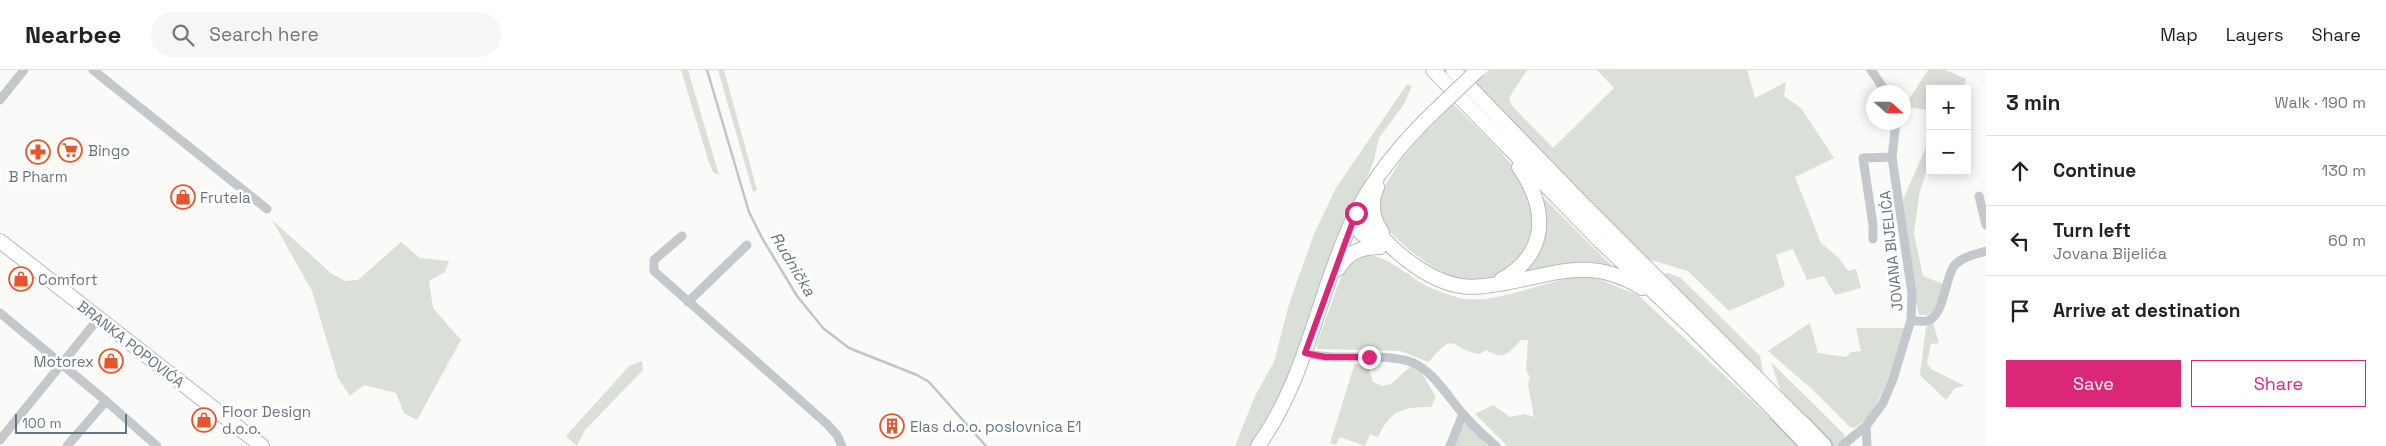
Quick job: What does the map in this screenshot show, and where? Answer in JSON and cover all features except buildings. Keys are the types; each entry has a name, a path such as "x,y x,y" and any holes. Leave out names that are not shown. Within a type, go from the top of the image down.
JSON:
{"highway":[{"path":"1777,413 1809,446"},
{"path":"1803,424 1824,446"}],"main road":[{"path":"1433,70 1600,241 1695,331 1777,413"},
{"path":"1453,70 1588,209 1803,424"},
{"path":"1258,446 1285,401 1305,353 1353,219 1385,167 1406,140 1478,70"},
{"path":"1476,114 1514,160 1531,185 1539,218 1538,236 1531,255 1516,271 1494,284"},
{"path":"1385,167 1375,191 1372,206 1374,220 1393,243 1398,253"},
{"path":"1353,219 1362,234 1380,247 1398,253 1445,282 1461,286 1486,286 1570,270 1597,270 1625,279 1642,288 1695,331"},
{"path":"1353,219 1375,229 1398,253"},
{"name":"BRANKA POPOVIĆA","path":"0,241 262,446"},
{"path":"1324,298 1341,263 1353,251 1363,247 1380,247"}],"street":[{"path":"0,100 24,70"},
{"path":"93,70 267,209"},
{"path":"1871,70 1881,85"},
{"name":"JOVANA BIJELIĆA","path":"1843,445 1866,426 1883,403 1911,320 1912,294 1892,158 1895,130"},
{"path":"1873,239 1874,225 1863,158 1892,158"},
{"path":"1979,196 1986,225"},
{"path":"682,236 656,257 653,264 659,277 826,424 837,435 842,446"},
{"path":"688,302 747,245"},
{"path":"1911,320 1927,321 1933,318 1942,302 1953,267 1961,260 1986,251"},
{"path":"0,314 106,401 156,446"},
{"path":"0,440 98,319"},
{"path":"1305,353 1323,357 1369,357 1408,361 1425,371 1463,414 1496,446"},
{"path":"67,446 106,401"},
{"path":"1450,446 1463,414"},
{"path":"1866,426 1867,446"}],"shaded area":[{"path":"681,70 688,70 719,175 713,172 708,160"},
{"path":"718,70 724,70 757,190 753,192"},
{"path":"1489,70 1527,70 1509,98 1512,106 1553,148 1614,88 1597,70 1747,70 1755,98 1786,82 1784,96 1801,108 1834,158 1795,177 1821,243 1838,257 1848,271 1856,269 1861,288 1835,295 1824,276 1807,280 1793,249 1776,255 1785,286 1729,311 1688,271 1644,258 1475,83"},
{"path":"1928,70 1946,70 1966,79 1964,85 1926,85 1926,110 1911,108 1911,96"},
{"path":"1407,84 1412,86 1404,104 1379,138 1374,160 1285,394 1253,446 1235,446 1255,396 1274,362 1289,304 1314,234 1336,188"},
{"path":"1453,104 1510,162 1528,188 1533,200 1534,221 1531,243 1505,273 1486,281 1469,281 1435,268 1403,244 1379,221 1378,197 1402,158"},
{"path":"1926,147 1926,172 1919,195 1914,234 1923,276 1943,284 1941,296 1932,312 1928,315 1919,315 1916,303 1903,200"},
{"path":"1537,191 1620,274 1519,273 1528,265"},
{"path":"272,220 332,274 345,281 358,280 401,242 420,258 449,261 445,272 429,281 433,308 461,340 417,420 404,413 396,393 364,385 350,396 338,378 312,291"},
{"path":"1367,255 1384,259 1423,284 1438,291 1473,300 1503,296 1579,276 1593,277 1638,295 1800,446 1507,446 1475,414 1493,405 1510,417 1524,414 1534,417 1528,384 1530,377 1526,371 1528,340 1521,340 1509,352 1502,355 1486,350 1480,354 1470,352 1449,343 1429,362 1400,351 1318,349 1316,346 1341,277 1352,263"},
{"path":"1668,273 1681,278 1760,356 1764,376 1661,274"},
{"path":"1810,323 1818,353 1846,357 1851,352 1861,351 1856,328 1904,328 1892,368 1880,398 1864,421 1854,428 1850,427 1813,390 1768,351"},
{"path":"1933,323 1939,343 1931,344 1927,363 1931,369 1965,386 1955,388 1946,400 1920,375 1926,327"},
{"path":"642,361 643,370 585,430 577,446 566,436 629,366"},
{"path":"1771,362 1844,434 1845,440 1840,446 1830,446 1781,392"},
{"path":"1355,363 1369,369 1373,382 1383,386 1391,384 1411,366 1420,370 1436,397 1431,407 1405,409 1398,412 1388,421 1378,437 1370,434 1365,446 1340,437 1336,445 1330,443"},
{"path":"1467,423 1488,446 1453,446 1462,425"}],"waterway":[{"name":"Rudnička","path":"707,70 749,212 762,238 797,296 823,328 849,348 917,375 929,382 986,446"}],"place":[{"name":"Bingo","path":"70,150"},
{"name":"B Pharm","path":"38,152"},
{"name":"Frutela","path":"183,197"},
{"name":"Comfort","path":"21,279"},
{"name":"Motorex","path":"111,361"},
{"name":"Floor Design d.o.o.","path":"204,420"},
{"name":"Elas d.o.o. poslovnica E1","path":"892,426"}],"route":[{"path":"1356,213 1305,353 1325,357 1369,357"}]}
